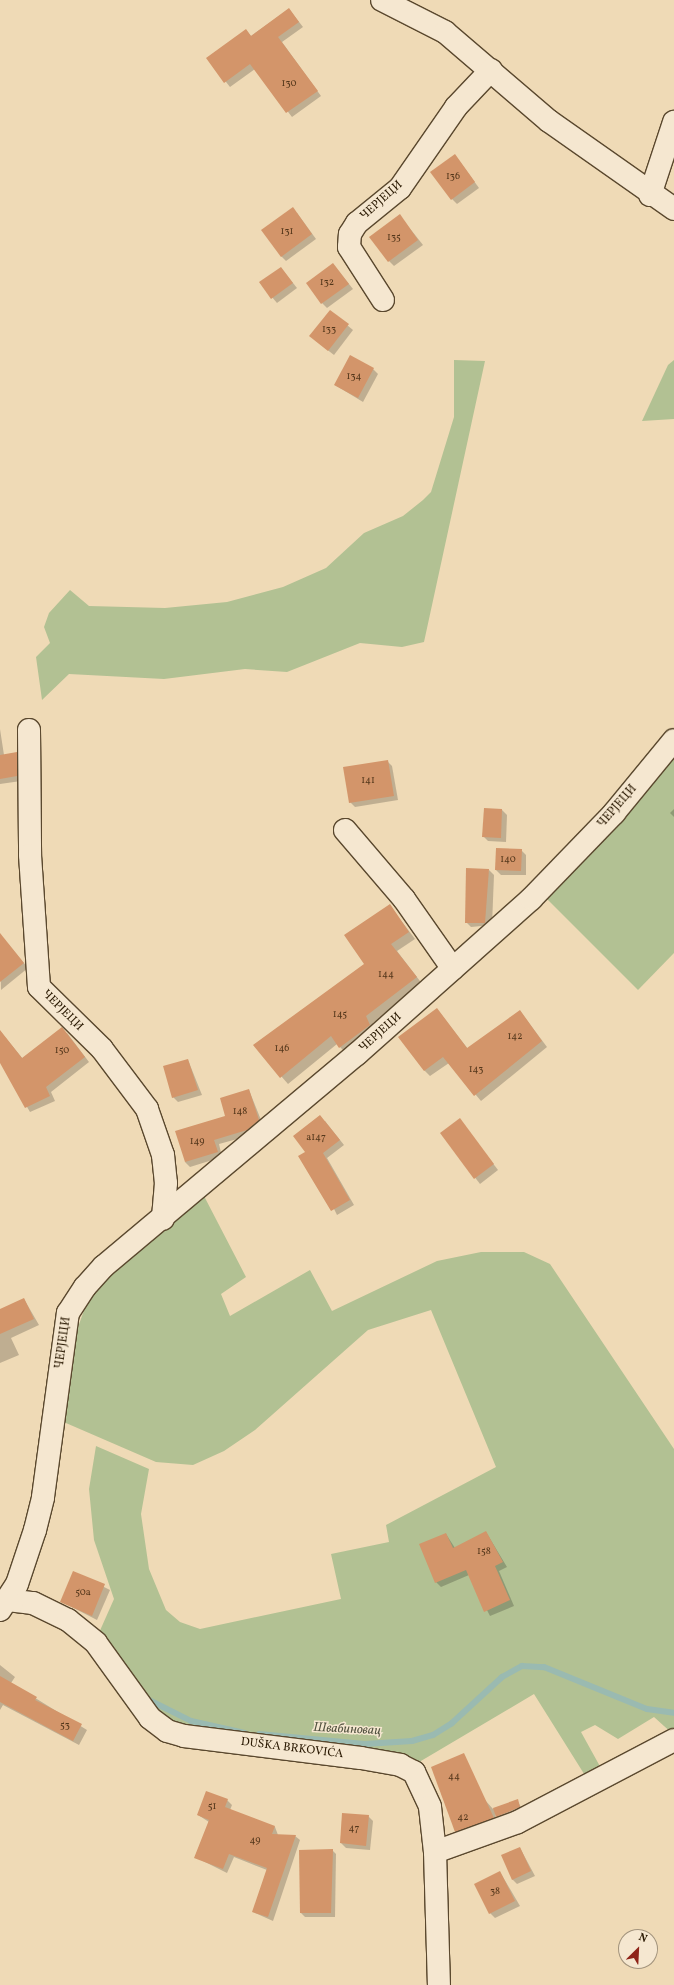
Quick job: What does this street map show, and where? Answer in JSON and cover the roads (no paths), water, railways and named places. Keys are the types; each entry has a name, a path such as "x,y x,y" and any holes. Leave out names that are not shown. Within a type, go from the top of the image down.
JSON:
{"street":[{"path":"382,0 445,32 491,70 549,122 611,162 650,195 674,209"},
{"name":"ЧЕРЈЕЦИ","path":"383,300 349,247 350,234 357,224 400,188 456,107 491,70"},
{"path":"650,195 674,122"},
{"name":"ЧЕРЈЕЦИ","path":"29,730 30,855 39,987 102,1049 147,1109 162,1155 166,1183 163,1219"},
{"name":"ЧЕРЈЕЦИ","path":"4,1605 17,1584 43,1498 68,1313 104,1266 163,1219 453,969 531,898 608,819 674,740"},
{"path":"345,830 404,899 453,969"},
{"name":"DUŠKA BRKOVIĆA","path":"4,1605 33,1603 68,1620 96,1643 150,1718 167,1731 184,1736 360,1758 400,1765 414,1772 430,1807 436,1852 439,1985"},
{"path":"436,1852 518,1822 674,1740"}],"waterway":[{"name":"Швабиновац","path":"259,1734 365,1744 412,1741 433,1735 452,1723 502,1677 522,1666 544,1667 647,1709 674,1713"},
{"name":"Швабиновац","path":"147,1699 191,1721 245,1733"}]}
